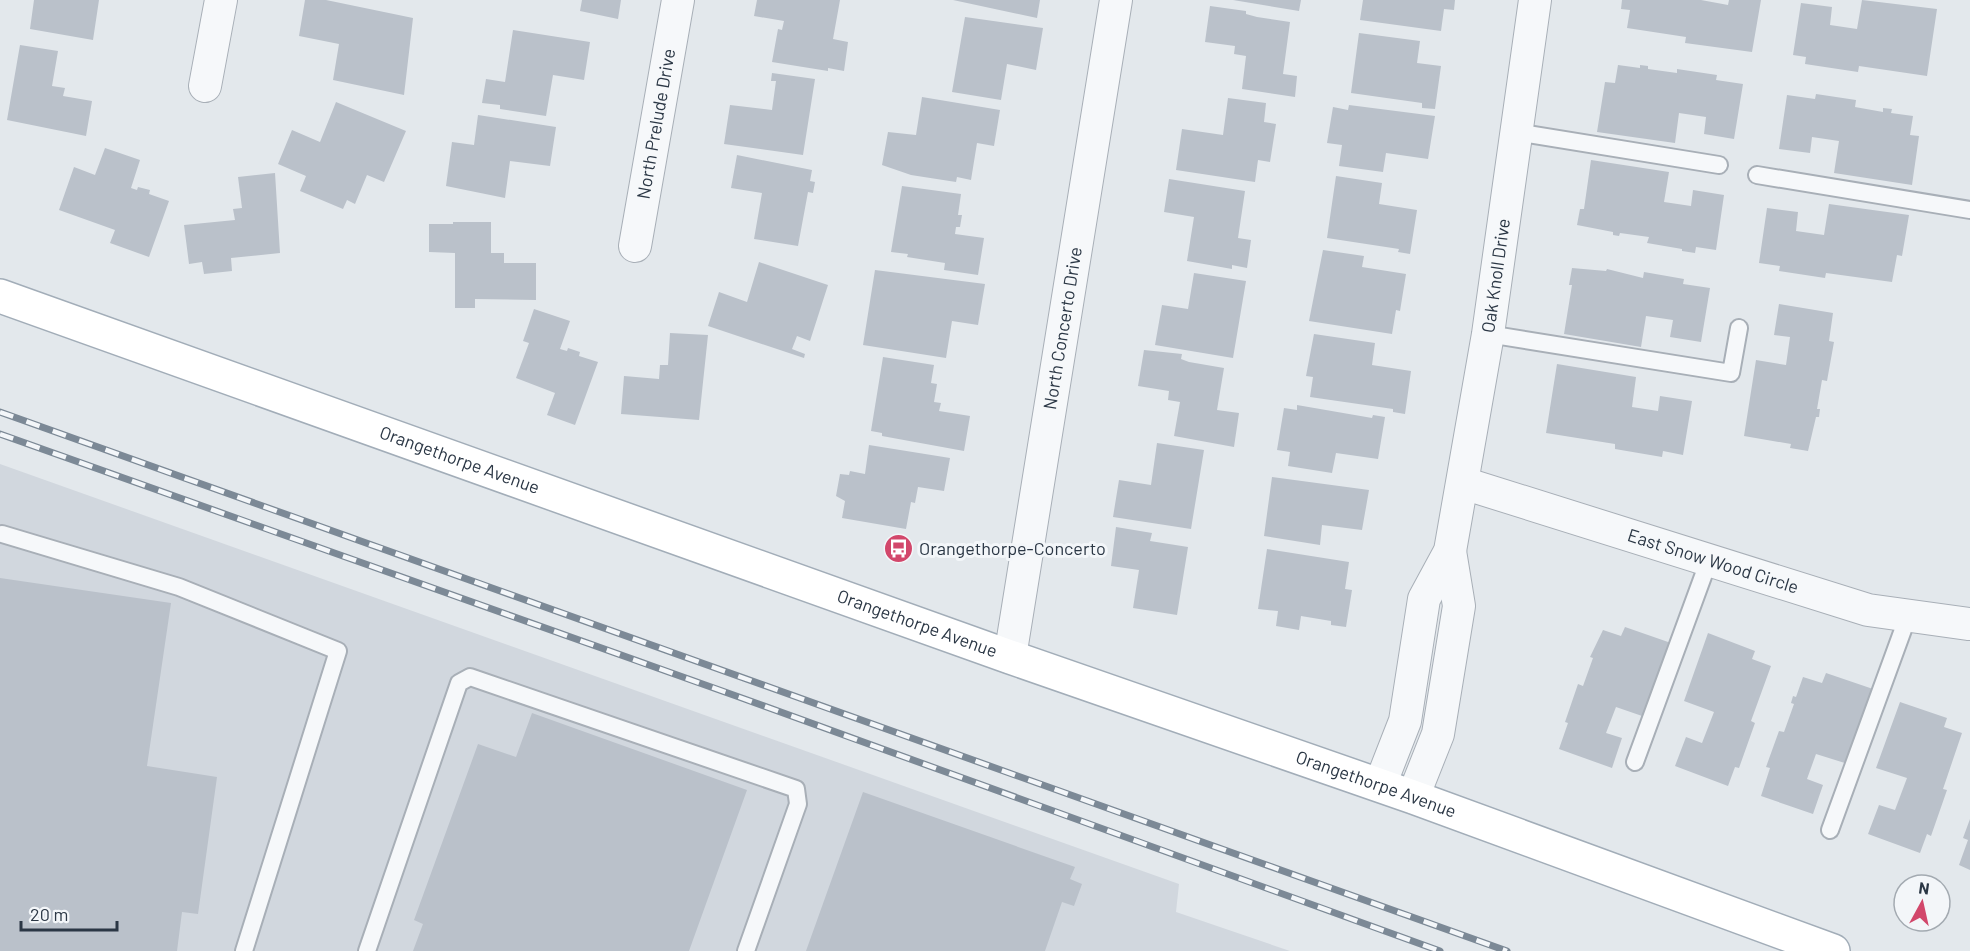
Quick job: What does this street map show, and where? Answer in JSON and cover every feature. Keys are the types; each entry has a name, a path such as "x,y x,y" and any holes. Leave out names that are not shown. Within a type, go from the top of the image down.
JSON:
{"main road":[{"name":"Orangethorpe Avenue","path":"0,296 1010,657 1380,785 1833,951"}],"street":[{"path":"206,86 221,0"},
{"name":"North Prelude Drive","path":"635,246 678,0"},
{"name":"North Concerto Drive","path":"1010,657 1116,0"},
{"name":"Oak Knoll Drive","path":"1380,785 1405,721 1424,599 1450,551 1488,334 1535,0"},
{"name":"East Snow Wood Circle","path":"1463,483 1868,610 1969,624"},
{"name":"Oak Knoll Drive","path":"1413,797 1438,734 1459,606 1450,551"}],"lane":[{"path":"1516,132 1719,165"},
{"path":"1757,175 1970,210"},
{"path":"1488,334 1731,373 1739,328"},
{"path":"2,534 179,587 338,651 244,951"},
{"path":"1635,762 1709,560"},
{"path":"1830,830 1908,616"},
{"path":"367,951 459,683 470,677 796,789 798,804 746,951"}],"shaded area":[{"path":"0,464 1179,884 1176,912 1290,951 0,951"}],"building":[{"path":"34,0 99,0 93,40 30,29"},
{"path":"305,0 326,0 413,18 404,95 333,80 339,44 299,36"},
{"path":"582,0 621,0 618,19 580,11"},
{"path":"757,0 840,0 833,39 848,42 844,71 828,68 828,71 772,62 778,29 782,30 784,21 754,16"},
{"path":"953,0 1040,0 1037,18"},
{"path":"1233,0 1301,0 1299,11"},
{"path":"1363,0 1455,0 1454,10 1444,9 1441,31 1360,20"},
{"path":"1622,0 1701,0 1728,5 1729,0 1761,0 1752,52 1685,43 1686,37 1627,28 1630,10 1621,9"},
{"path":"1862,0 1937,9 1927,76 1859,66 1858,72 1805,64 1806,57 1793,55 1801,3 1832,7 1830,25 1857,29"},
{"path":"1210,6 1246,11 1246,14 1257,17 1290,22 1283,74 1297,76 1295,97 1242,89 1246,56 1234,54 1235,46 1205,42"},
{"path":"965,17 1043,28 1036,70 1007,64 1001,100 952,92"},
{"path":"513,30 590,42 584,80 553,75 546,116 500,109 500,105 482,103 486,79 505,82"},
{"path":"1359,33 1420,41 1417,63 1441,66 1435,109 1422,108 1422,103 1351,93"},
{"path":"20,45 58,51 52,86 65,88 63,96 92,101 86,136 7,120"},
{"path":"1618,65 1640,68 1640,65 1648,66 1648,69 1677,73 1677,69 1717,75 1716,80 1743,84 1734,139 1704,134 1706,117 1679,113 1675,143 1597,132 1605,82 1615,83"},
{"path":"772,73 815,79 803,155 724,144 730,105 772,110 776,81 771,81"},
{"path":"1816,94 1856,100 1855,107 1883,112 1883,108 1892,109 1891,113 1913,116 1910,135 1919,136 1912,185 1834,173 1839,141 1812,137 1810,153 1779,149 1787,95 1815,99"},
{"path":"922,97 1000,110 994,146 977,143 971,180 957,177 956,182 911,175 882,165 888,132 916,135"},
{"path":"1228,98 1266,103 1264,122 1276,124 1270,162 1258,160 1255,182 1176,170 1182,129 1223,135"},
{"path":"336,102 406,131 384,182 367,175 355,204 347,200 343,209 300,191 306,176 278,164 292,130 320,142"},
{"path":"1349,105 1435,116 1428,159 1386,153 1383,172 1339,166 1342,145 1327,143 1333,107 1348,110"},
{"path":"478,115 556,127 550,166 510,161 505,198 446,186 452,142 474,145"},
{"path":"105,148 140,160 131,188 150,190 149,194 169,201 149,257 110,243 115,230 59,210 74,167 95,175"},
{"path":"737,155 812,170 810,181 815,182 813,193 808,192 798,246 754,239 762,193 731,188"},
{"path":"1591,160 1669,172 1664,202 1691,206 1693,190 1724,195 1716,250 1696,247 1695,253 1682,251 1682,249 1647,243 1649,237 1620,233 1619,236 1613,235 1613,232 1577,225 1580,209 1584,209"},
{"path":"275,173 280,253 231,258 232,271 204,274 202,262 189,264 184,225 235,220 233,209 242,208 238,177"},
{"path":"1336,176 1382,183 1379,204 1417,210 1410,254 1398,252 1399,249 1327,238"},
{"path":"1169,179 1245,191 1238,238 1251,240 1247,268 1232,265 1232,269 1187,261 1194,217 1164,212"},
{"path":"902,186 961,194 958,215 962,215 960,227 956,227 955,234 984,238 978,275 944,270 945,263 891,252"},
{"path":"1829,204 1909,215 1902,256 1897,255 1892,282 1826,273 1825,278 1779,271 1780,266 1759,263 1767,208 1798,212 1796,231 1824,235"},
{"path":"453,222 491,222 491,253 504,253 504,263 536,263 536,300 475,299 475,308 455,308 455,253 429,252 429,224 453,224"},
{"path":"1323,250 1364,256 1362,267 1406,274 1400,311 1396,310 1392,334 1309,321"},
{"path":"759,262 828,285 810,341 797,336 792,349 805,354 804,358 708,326 719,292 747,302"},
{"path":"1572,268 1606,271 1607,269 1643,278 1644,272 1684,279 1683,284 1710,288 1701,342 1670,337 1673,320 1646,316 1641,347 1564,334 1572,285 1569,285"},
{"path":"875,270 985,284 978,325 952,321 946,358 863,345"},
{"path":"1194,273 1246,281 1233,358 1155,345 1162,305 1188,309"},
{"path":"1779,304 1833,313 1829,341 1834,342 1827,381 1822,380 1817,409 1820,409 1819,417 1816,417 1808,451 1790,448 1791,444 1744,436 1756,360 1786,365 1790,337 1774,335"},
{"path":"534,309 570,321 560,349 567,351 568,348 580,352 579,356 598,362 575,425 547,415 555,393 516,378 529,343 523,341"},
{"path":"670,333 708,335 699,420 621,414 624,376 659,379 660,365 668,365"},
{"path":"1314,334 1375,343 1372,365 1411,371 1405,414 1393,412 1393,409 1310,397 1313,377 1306,376"},
{"path":"1144,350 1182,354 1181,359 1189,362 1224,368 1217,410 1239,413 1234,447 1174,436 1180,402 1168,400 1169,391 1138,386"},
{"path":"883,357 934,365 931,383 937,384 934,402 941,403 939,411 970,416 964,451 882,436 882,433 871,431"},
{"path":"1557,364 1636,377 1632,407 1658,411 1660,396 1692,401 1683,455 1663,451 1662,457 1615,449 1615,444 1546,433"},
{"path":"1297,405 1372,418 1373,415 1385,417 1378,459 1336,453 1332,473 1288,466 1290,452 1277,450 1284,408 1297,410"},
{"path":"1157,443 1204,450 1191,529 1113,517 1119,480 1151,485"},
{"path":"869,445 950,458 944,491 918,487 915,503 911,502 906,529 842,518 845,501 836,496 840,474 849,475 850,471 865,474"},
{"path":"1272,477 1369,490 1362,530 1322,525 1320,545 1264,536"},
{"path":"1116,527 1152,533 1150,541 1188,547 1177,615 1133,608 1139,570 1111,566"},
{"path":"1267,549 1349,562 1345,589 1352,590 1346,627 1331,625 1331,621 1301,616 1299,630 1276,626 1278,611 1258,609"},
{"path":"0,578 171,603 147,766 217,777 198,914 182,912 177,951 0,951"},
{"path":"1625,627 1671,643 1645,717 1616,707 1606,733 1622,738 1612,768 1559,749 1568,723 1565,722 1578,684 1583,686 1593,658 1590,657 1603,630 1621,636"},
{"path":"1708,633 1755,651 1752,659 1771,666 1751,721 1755,723 1739,768 1735,767 1728,786 1675,766 1686,737 1702,743 1714,712 1684,701"},
{"path":"1826,673 1873,689 1848,764 1816,754 1807,779 1823,785 1813,814 1761,796 1770,768 1766,767 1779,731 1784,732 1794,704 1791,703 1793,696 1796,697 1803,677 1822,683"},
{"path":"1900,702 1947,718 1944,727 1962,733 1943,789 1947,790 1931,836 1927,834 1920,853 1868,834 1879,805 1895,810 1907,778 1876,768"},
{"path":"532,713 747,790 689,951 413,951 423,924 414,920 478,744 516,757"},
{"path":"863,792 1075,867 1070,879 1082,884 1074,906 1062,902 1045,951 806,951"},
{"path":"1970,819 1970,870 1959,865 1968,840 1963,838"}],"railway":[{"path":"0,412 1507,951"},
{"path":"0,434 739,697 1440,951"}],"place":[{"name":"Orangethorpe-Concerto","path":"898,549"}]}
